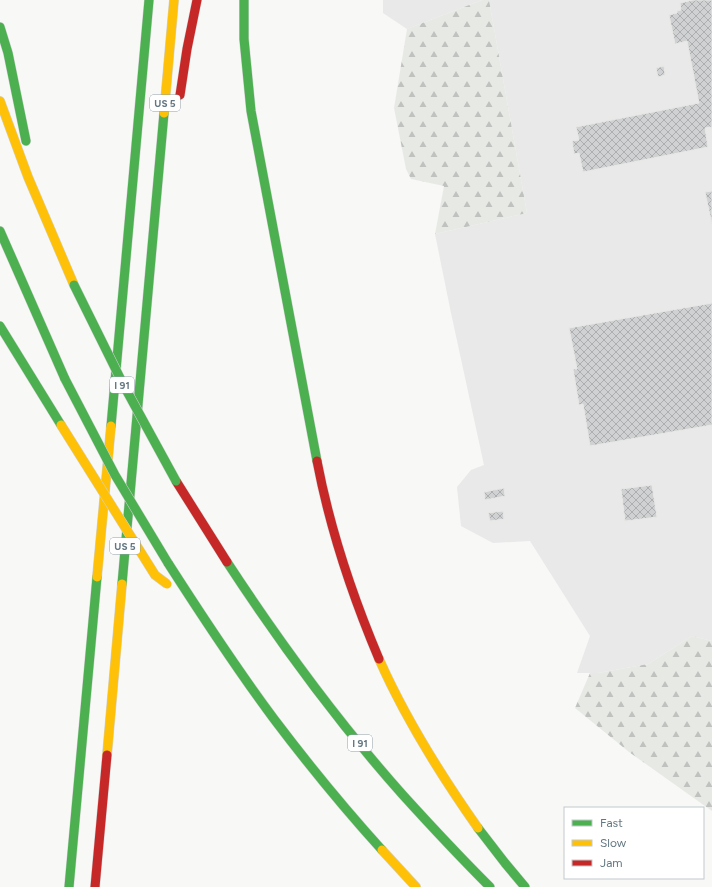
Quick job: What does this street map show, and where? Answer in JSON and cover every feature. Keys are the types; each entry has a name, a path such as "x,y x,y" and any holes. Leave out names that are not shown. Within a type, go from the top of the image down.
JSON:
{"highway":[{"name":"US 5","path":"69,887 149,0"},
{"name":"US 5","path":"95,887 174,0"},
{"path":"178,107 187,49 198,0"},
{"path":"244,0 245,53 254,130 321,480 342,561 361,614 406,716 435,765 472,821 504,863 525,887"},
{"path":"0,27 8,53 42,210"},
{"path":"131,205 128,134 132,86"},
{"name":"I 91","path":"0,101 42,210 74,285 126,391 176,481 247,593 324,698 363,748 411,804 490,887"},
{"path":"156,206 170,155"},
{"path":"0,231 35,313 66,379 115,475 168,563 251,688 303,757 347,810 416,887"},
{"path":"0,326 155,575 198,609"}],"shaded area":[{"path":"383,0 482,0 407,29 383,13"},
{"path":"489,0 712,0 712,641 692,636 648,664 598,673 577,673 590,636 530,541 493,543 461,526 457,487 471,470 484,465 435,234 527,213"}],"green space":[{"path":"482,0 489,0 527,213 435,234 444,186 411,179 406,169 394,108 407,29"},
{"path":"692,636 712,641 712,811 629,752 575,708 590,673 598,673 648,664"}],"building":[{"path":"693,0 712,0 712,127 705,128 708,147 583,172 579,153 574,154 572,141 579,140 576,127 699,103 687,41 675,44 669,15 677,13 677,11 681,10 680,3"},
{"path":"664,66 665,75 658,77 656,68"},
{"path":"712,191 712,225 705,192"},
{"path":"712,303 712,425 590,446 583,404 579,405 573,369 577,369 569,328"},
{"path":"652,485 657,517 625,521 621,489"},
{"path":"504,488 505,496 485,500 484,492"},
{"path":"503,511 504,519 490,521 488,513"}],"traffic: fast":[{"path":"111,426 149,0"},
{"path":"244,0 244,39 251,111 317,461"},
{"path":"0,27 8,53 26,141"},
{"path":"122,584 164,113"},
{"path":"0,231 65,379"},
{"path":"74,285 123,384 176,481"},
{"path":"0,326 61,425"},
{"path":"65,379 115,475 168,563"},
{"path":"227,562 289,652 355,739 413,806 490,887"},
{"path":"168,563 246,681 274,719 326,786 382,850"},
{"path":"69,887 97,577"},
{"path":"478,828 525,887"}],"traffic: slow":[{"path":"164,113 174,0"},
{"path":"0,101 28,177 74,285"},
{"path":"61,425 155,575 167,584"},
{"path":"97,577 111,426"},
{"path":"107,755 122,584"},
{"path":"379,659 389,682 424,746 478,828"},
{"path":"382,850 416,887"}],"traffic: jam":[{"path":"180,95 187,49 197,0"},
{"path":"317,461 335,537 360,611 379,659"},
{"path":"176,481 227,562"},
{"path":"95,887 107,755"}]}
